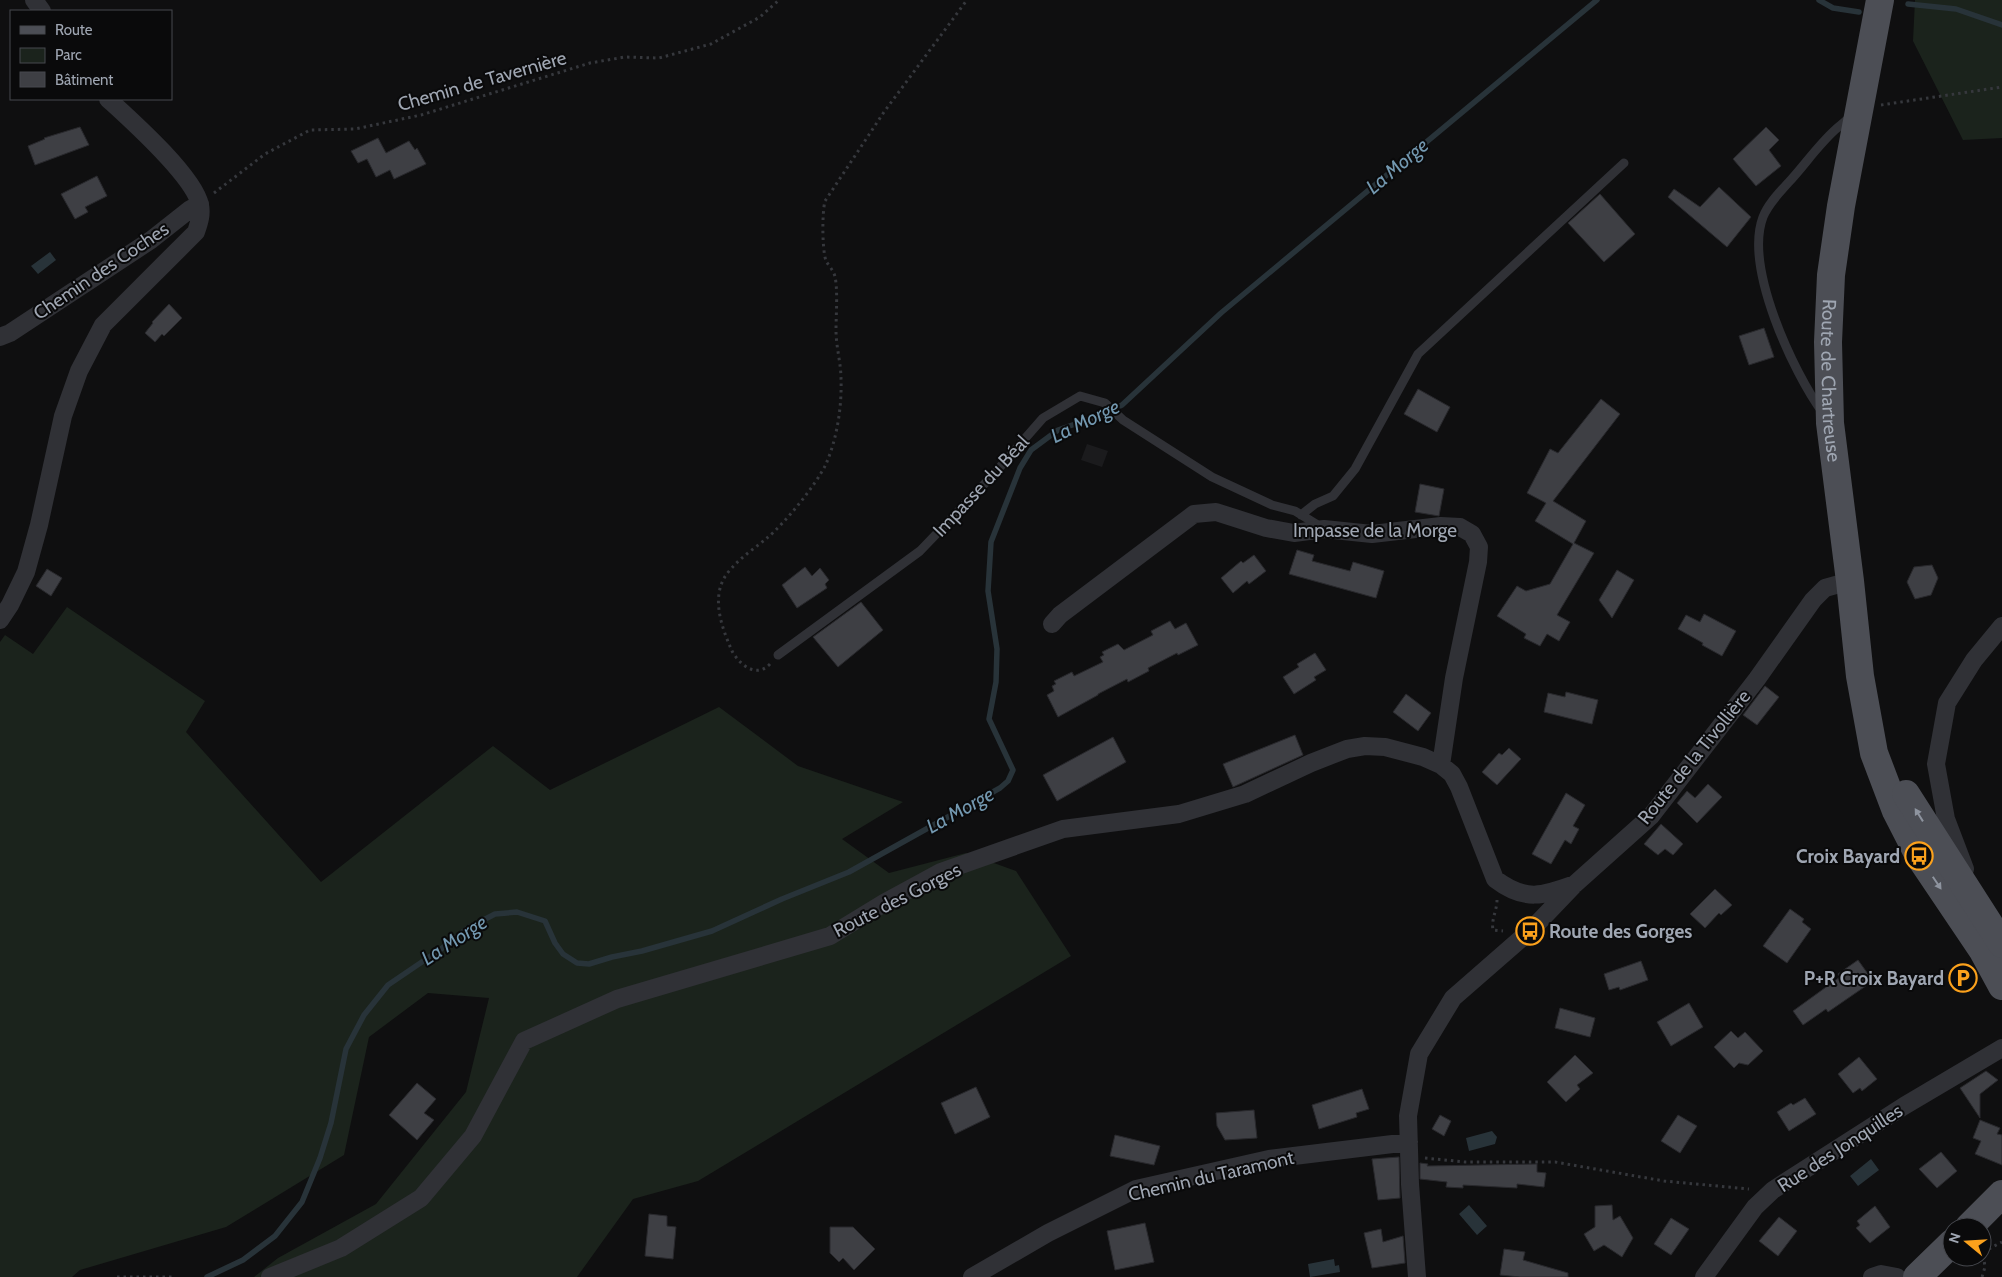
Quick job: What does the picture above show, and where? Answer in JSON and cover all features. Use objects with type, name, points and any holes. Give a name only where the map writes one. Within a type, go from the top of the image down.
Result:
[{"type":"main road","name":"Route de Chartreuse","points":[[1880,0],[1861,97],[1831,275],[1828,342],[1830,423],[1860,676],[1874,753],[1896,811],[1919,856],[1992,948]]},
{"type":"main road","name":"Route de Chartreuse","points":[[1860,676],[1884,746],[1908,798],[1982,913],[2002,986]]},
{"type":"main road","points":[[1978,1217],[1999,1193]]},
{"type":"main road","points":[[1917,1277],[1942,1253]]},
{"type":"street","points":[[0,620],[10,605],[26,572],[39,525],[63,416],[79,371],[103,325],[196,232],[201,218],[200,204],[189,184],[152,139],[109,100]]},
{"type":"street","name":"Chemin des Coches","points":[[0,337],[10,333],[151,240],[189,210],[200,204]]},
{"type":"street","name":"Impasse de la Morge","points":[[1052,624],[1073,604],[1194,514],[1216,512],[1266,528],[1294,533],[1324,528],[1372,534],[1441,526],[1460,527],[1472,534],[1479,547],[1478,562],[1454,678],[1441,765]]},
{"type":"street","name":"Route de la Tivollière","points":[[1417,1277],[1408,1116],[1419,1054],[1453,998],[1532,929],[1575,884],[1651,816],[1757,678],[1813,600],[1825,588],[1850,581]]},
{"type":"street","points":[[1982,913],[1946,819],[1936,764],[1947,702],[1974,660],[2002,626]]},
{"type":"street","name":"Route des Gorges","points":[[270,1277],[341,1248],[421,1198],[472,1136],[524,1041],[617,999],[830,936],[884,903],[941,872],[1063,829],[1179,814],[1245,794],[1310,763],[1347,749],[1365,746],[1404,751],[1441,765],[1452,774],[1459,787],[1495,879]]},
{"type":"street","points":[[1495,879],[1507,888],[1533,895],[1546,895],[1575,884]]},
{"type":"street","name":"Rue des Jonquilles","points":[[1704,1277],[1755,1208],[1773,1190],[1904,1106],[2002,1048]]},
{"type":"street","name":"Chemin du Taramont","points":[[972,1277],[1048,1233],[1136,1189],[1269,1159],[1409,1149]]},
{"type":"street","points":[[1872,1277],[1881,1274],[1897,1277]]},
{"type":"lane","points":[[1830,423],[1811,397],[1776,324],[1759,259],[1758,239],[1763,216],[1774,199],[1836,129],[1861,97]]},
{"type":"lane","points":[[1301,515],[1314,504],[1333,496],[1355,469],[1418,354],[1624,163]]},
{"type":"lane","name":"Impasse du Béal","points":[[778,654],[920,551],[993,475],[1043,418],[1080,396],[1105,403],[1124,420],[1212,477],[1272,505],[1295,511],[1324,528]]},
{"type":"path","name":"Chemin de Tavernière","points":[[200,204],[265,154],[310,130],[355,129],[421,115],[590,63],[625,57],[659,58],[711,44],[760,18],[779,0]]},
{"type":"path","points":[[778,654],[767,667],[758,670],[745,668],[737,661],[722,628],[719,592],[722,580],[729,570],[769,536],[811,490],[825,465],[833,444],[838,416],[841,379],[836,348],[835,277],[825,259],[822,212],[825,201],[831,189],[884,112],[967,0]]},
{"type":"path","points":[[1861,97],[2002,87]]},
{"type":"path","points":[[1495,879],[1497,906],[1492,926],[1493,930],[1502,931],[1515,921],[1525,919],[1532,929]]},
{"type":"path","points":[[1409,1149],[1465,1162],[1555,1162],[1664,1181],[1753,1190],[1765,1198]]},
{"type":"path","points":[[117,1277],[171,1277]]},
{"type":"shaded area","points":[[50,252],[56,260],[38,274],[31,266]]},
{"type":"shaded area","points":[[1087,444],[1108,451],[1102,467],[1081,460]]},
{"type":"shaded area","points":[[1492,1131],[1497,1137],[1495,1144],[1469,1151],[1466,1138]]},
{"type":"shaded area","points":[[1871,1159],[1879,1170],[1858,1186],[1850,1176]]},
{"type":"shaded area","points":[[1469,1205],[1487,1226],[1477,1235],[1459,1214]]},
{"type":"shaded area","points":[[1334,1259],[1335,1266],[1339,1265],[1340,1272],[1310,1277],[1308,1264]]},
{"type":"green space","points":[[1915,0],[2002,0],[2002,138],[1963,140],[1913,41]]},
{"type":"green space","points":[[67,607],[205,701],[186,732],[321,882],[493,746],[550,790],[719,707],[798,766],[903,802],[842,839],[889,873],[966,853],[1016,871],[1071,956],[698,1181],[633,1199],[577,1277],[254,1277],[278,1258],[376,1204],[466,1092],[489,998],[428,993],[369,1037],[344,1155],[226,1227],[80,1270],[72,1277],[0,1277],[0,642],[5,635],[33,654]]},
{"type":"building","points":[[80,127],[89,145],[35,165],[28,146],[44,138]]},
{"type":"building","points":[[1766,127],[1779,140],[1769,150],[1781,166],[1756,186],[1733,159]]},
{"type":"building","points":[[378,138],[386,153],[409,141],[415,150],[417,148],[426,164],[394,179],[390,170],[376,177],[367,159],[358,163],[351,151]]},
{"type":"building","points":[[97,176],[107,196],[85,207],[88,212],[75,219],[61,194]]},
{"type":"building","points":[[1719,187],[1751,217],[1727,247],[1668,197],[1674,189],[1700,207]]},
{"type":"building","points":[[1600,194],[1635,234],[1604,262],[1568,223]]},
{"type":"building","points":[[169,304],[182,318],[155,342],[145,333],[152,322]]},
{"type":"building","points":[[1764,328],[1774,357],[1749,365],[1739,336]]},
{"type":"building","points":[[1418,389],[1450,407],[1437,432],[1404,414]]},
{"type":"building","points":[[1601,399],[1620,414],[1553,501],[1586,521],[1574,543],[1594,553],[1557,615],[1570,622],[1559,641],[1547,634],[1540,646],[1524,638],[1526,634],[1497,616],[1517,586],[1526,591],[1550,584],[1573,544],[1535,521],[1546,503],[1527,493],[1550,449],[1558,453]]},
{"type":"building","points":[[1420,484],[1444,489],[1439,516],[1415,512]]},
{"type":"building","points":[[1297,550],[1314,555],[1312,561],[1350,571],[1353,562],[1384,571],[1376,598],[1289,574]]},
{"type":"building","points":[[1254,555],[1266,571],[1249,584],[1247,581],[1233,593],[1221,578],[1241,561],[1243,563]]},
{"type":"building","points":[[1932,565],[1938,578],[1931,595],[1915,599],[1907,582],[1914,567]]},
{"type":"building","points":[[805,567],[812,576],[820,568],[829,580],[825,584],[827,588],[797,608],[782,585]]},
{"type":"building","points":[[47,569],[62,578],[51,596],[36,586]]},
{"type":"building","points":[[1617,570],[1634,580],[1612,618],[1599,600]]},
{"type":"building","points":[[861,602],[883,630],[838,667],[813,637]]},
{"type":"building","points":[[1704,614],[1736,631],[1722,656],[1678,629],[1686,615],[1700,622]]},
{"type":"building","points":[[1170,621],[1175,629],[1186,623],[1198,645],[1178,655],[1177,653],[1148,668],[1149,671],[1128,682],[1127,679],[1058,717],[1047,695],[1054,691],[1052,686],[1056,684],[1054,681],[1072,672],[1074,676],[1103,662],[1100,657],[1104,655],[1102,652],[1118,644],[1124,650],[1153,635],[1151,631]]},
{"type":"building","points":[[1315,653],[1326,670],[1314,677],[1316,680],[1294,694],[1283,677],[1299,667],[1297,664]]},
{"type":"building","points":[[1765,686],[1779,697],[1757,725],[1743,715]]},
{"type":"building","points":[[1566,692],[1598,700],[1592,724],[1544,712],[1548,693],[1565,697]]},
{"type":"building","points":[[1406,694],[1431,713],[1418,731],[1393,712]]},
{"type":"building","points":[[1295,735],[1303,755],[1233,787],[1223,764]]},
{"type":"building","points":[[1113,737],[1126,762],[1057,801],[1043,775]]},
{"type":"building","points":[[1509,748],[1521,759],[1497,785],[1482,772],[1499,753],[1502,755]]},
{"type":"building","points":[[1708,784],[1722,797],[1697,823],[1677,803],[1687,791],[1695,798]]},
{"type":"building","points":[[1566,793],[1585,805],[1573,826],[1579,829],[1571,844],[1565,840],[1551,864],[1532,854]]},
{"type":"building","points":[[1661,824],[1683,844],[1673,855],[1665,849],[1658,855],[1644,844]]},
{"type":"building","points":[[1715,889],[1732,905],[1721,915],[1719,913],[1705,928],[1690,914]]},
{"type":"building","points":[[1790,909],[1804,919],[1802,922],[1811,929],[1787,963],[1763,946]]},
{"type":"building","points":[[1858,960],[1873,981],[1828,1012],[1826,1009],[1803,1025],[1793,1011],[1840,977],[1838,974]]},
{"type":"building","points":[[1641,961],[1648,980],[1620,990],[1619,987],[1609,990],[1604,974]]},
{"type":"building","points":[[1689,1003],[1703,1027],[1671,1046],[1657,1022]]},
{"type":"building","points":[[1560,1008],[1595,1018],[1590,1037],[1555,1028]]},
{"type":"building","points":[[1731,1031],[1738,1038],[1745,1032],[1763,1051],[1748,1065],[1739,1063],[1734,1068],[1714,1047]]},
{"type":"building","points":[[1575,1055],[1593,1073],[1577,1085],[1580,1089],[1566,1102],[1547,1082]]},
{"type":"building","points":[[1859,1057],[1877,1079],[1862,1091],[1860,1088],[1853,1093],[1838,1074]]},
{"type":"building","points":[[1986,1071],[1998,1080],[1980,1094],[1980,1118],[1960,1088]]},
{"type":"building","points":[[417,1083],[436,1099],[424,1113],[434,1120],[417,1140],[389,1115]]},
{"type":"building","points":[[976,1087],[990,1117],[955,1134],[941,1103]]},
{"type":"building","points":[[1362,1089],[1369,1109],[1356,1113],[1357,1117],[1319,1129],[1312,1105]]},
{"type":"building","points":[[1805,1098],[1816,1114],[1789,1131],[1777,1112],[1791,1103],[1793,1105]]},
{"type":"building","points":[[1254,1110],[1257,1138],[1225,1140],[1217,1126],[1216,1113]]},
{"type":"building","points":[[1440,1115],[1451,1121],[1444,1136],[1432,1129]]},
{"type":"building","points":[[1678,1115],[1697,1126],[1680,1153],[1661,1141]]},
{"type":"building","points":[[1980,1120],[2000,1128],[1997,1134],[2002,1135],[2002,1165],[1975,1154],[1981,1141],[1973,1138]]},
{"type":"building","points":[[1115,1135],[1160,1146],[1154,1165],[1110,1156]]},
{"type":"building","points":[[1941,1152],[1957,1171],[1937,1188],[1919,1169]]},
{"type":"building","points":[[1399,1157],[1400,1198],[1378,1200],[1372,1159]]},
{"type":"building","points":[[1420,1163],[1428,1164],[1427,1166],[1537,1164],[1537,1172],[1546,1173],[1544,1187],[1517,1184],[1517,1188],[1463,1185],[1463,1188],[1446,1187],[1447,1182],[1420,1179]]},
{"type":"building","points":[[1612,1205],[1613,1220],[1620,1216],[1633,1238],[1622,1257],[1604,1245],[1594,1251],[1584,1234],[1595,1227],[1595,1206]]},
{"type":"building","points":[[1875,1206],[1890,1227],[1870,1243],[1856,1228],[1860,1225],[1857,1221]]},
{"type":"building","points":[[649,1214],[667,1216],[667,1226],[676,1227],[673,1259],[645,1256]]},
{"type":"building","points":[[1779,1217],[1797,1231],[1778,1256],[1759,1241]]},
{"type":"building","points":[[1671,1218],[1689,1229],[1671,1255],[1654,1244]]},
{"type":"building","points":[[1145,1223],[1154,1262],[1115,1270],[1107,1231]]},
{"type":"building","points":[[830,1227],[853,1227],[875,1249],[854,1270],[843,1258],[839,1262],[830,1253]]},
{"type":"building","points":[[1381,1229],[1383,1242],[1403,1236],[1405,1263],[1372,1268],[1364,1233]]},
{"type":"building","points":[[1504,1249],[1525,1252],[1523,1260],[1568,1273],[1568,1277],[1500,1275]]},
{"type":"waterway","name":"La Morge","points":[[207,1277],[243,1260],[275,1236],[302,1202],[320,1158],[331,1123],[346,1049],[364,1015],[388,985],[468,928],[495,914],[517,912],[545,921],[555,943],[563,954],[577,963],[589,964],[642,951],[712,931],[782,899],[849,872],[1000,788],[1008,781],[1013,770],[989,719],[996,682],[997,649],[988,591],[991,542],[1020,468],[1031,450],[1058,430],[1101,415],[1122,405],[1221,313],[1597,0]]},
{"type":"waterway","points":[[1819,0],[1833,8],[1859,12]]},
{"type":"waterway","points":[[1908,4],[1956,9],[2002,25]]},
{"type":"place","name":"Croix Bayard","points":[[1919,856]]},
{"type":"place","name":"Route des Gorges","points":[[1530,931]]},
{"type":"place","name":"P+R Croix Bayard","points":[[1963,978]]}]
